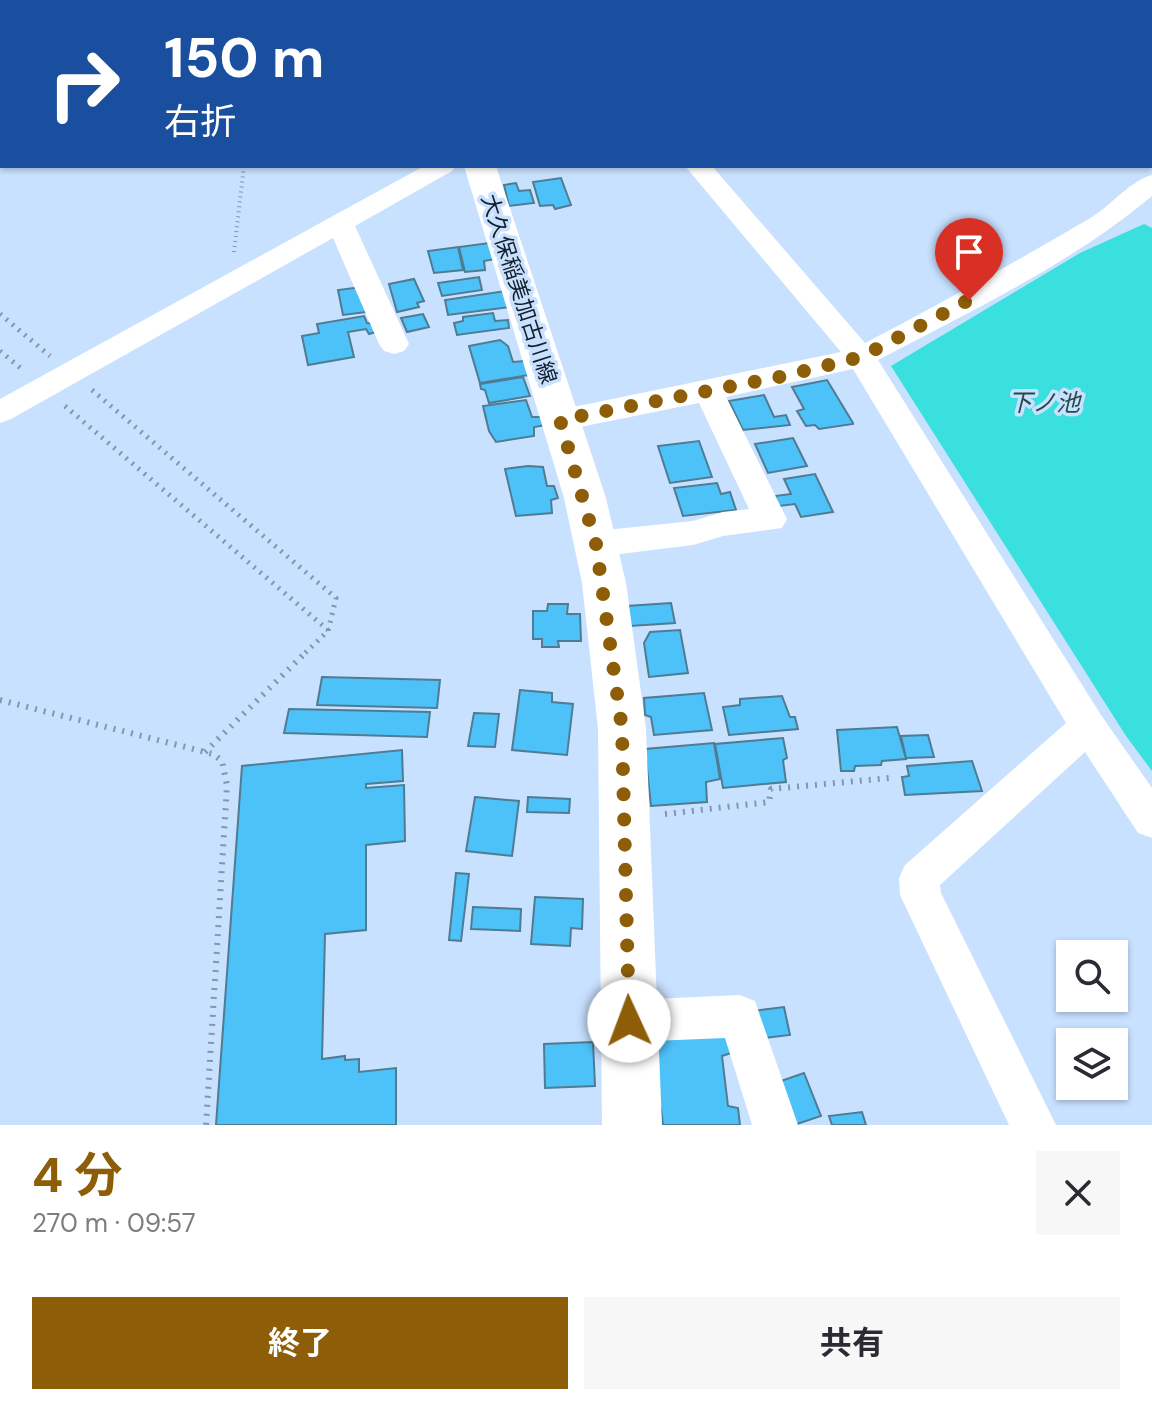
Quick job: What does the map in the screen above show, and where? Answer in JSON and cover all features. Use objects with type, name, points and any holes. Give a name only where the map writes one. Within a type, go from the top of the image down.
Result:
[{"type":"main road","name":"大久保稲美加古川線","points":[[481,168],[596,544],[622,729],[632,1125]]},
{"type":"street","points":[[0,412],[439,168]]},
{"type":"street","points":[[700,168],[861,357],[1088,726],[1152,821]]},
{"type":"street","points":[[560,420],[861,357],[1009,278],[1115,214],[1152,183]]},
{"type":"street","points":[[340,223],[394,344]]},
{"type":"street","points":[[596,544],[693,533],[723,524],[770,519],[708,391]]},
{"type":"street","points":[[1032,1125],[921,895],[919,878],[1088,726]]},
{"type":"street","points":[[629,1021],[740,1016],[775,1125]]},
{"type":"path","points":[[241,279],[234,258],[244,168]]},
{"type":"path","points":[[0,314],[336,598],[328,631],[205,752]]},
{"type":"path","points":[[44,388],[328,631]]},
{"type":"path","points":[[0,700],[205,752],[222,761],[227,785],[206,1125]]},
{"type":"path","points":[[624,818],[769,802],[771,789],[889,778]]},
{"type":"water","name":"下ノ池","points":[[1144,224],[1152,228],[1152,771],[1126,736],[891,366],[1080,253]]},
{"type":"building","points":[[561,178],[571,205],[555,209],[553,205],[540,206],[533,182]]},
{"type":"building","points":[[516,183],[519,191],[530,190],[534,203],[509,206],[504,185]]},
{"type":"building","points":[[489,243],[495,259],[484,261],[485,270],[465,272],[459,247]]},
{"type":"building","points":[[458,247],[463,270],[434,273],[428,251]]},
{"type":"building","points":[[479,277],[482,290],[442,296],[438,283]]},
{"type":"building","points":[[414,279],[424,301],[417,303],[419,307],[397,312],[389,284]]},
{"type":"building","points":[[361,287],[367,312],[343,315],[338,290]]},
{"type":"building","points":[[505,291],[510,307],[448,315],[445,300]]},
{"type":"building","points":[[493,313],[495,321],[508,320],[509,328],[457,335],[454,323],[463,321],[463,317]]},
{"type":"building","points":[[423,314],[429,327],[407,332],[401,318]]},
{"type":"building","points":[[364,316],[367,323],[374,324],[376,332],[369,334],[366,329],[348,332],[354,357],[308,365],[302,336],[319,333],[317,324]]},
{"type":"building","points":[[500,340],[508,346],[513,362],[524,361],[529,375],[480,383],[469,346]]},
{"type":"building","points":[[523,377],[530,396],[489,403],[485,390],[481,389],[480,384]]},
{"type":"building","points":[[827,380],[853,424],[819,429],[815,425],[806,426],[797,411],[804,409],[792,387]]},
{"type":"building","points":[[764,395],[774,417],[786,415],[790,425],[743,430],[729,401]]},
{"type":"building","points":[[526,400],[532,417],[544,417],[546,425],[534,427],[534,436],[496,442],[489,431],[483,406]]},
{"type":"building","points":[[793,438],[807,466],[768,473],[755,444]]},
{"type":"building","points":[[699,441],[712,477],[670,483],[658,446]]},
{"type":"building","points":[[543,467],[547,486],[554,486],[558,498],[551,500],[552,513],[516,516],[505,469]]},
{"type":"building","points":[[815,474],[833,512],[801,517],[795,504],[779,506],[775,496],[791,494],[784,479]]},
{"type":"building","points":[[717,483],[721,494],[730,492],[736,510],[683,516],[674,488]]},
{"type":"building","points":[[671,603],[675,623],[630,626],[627,606]]},
{"type":"building","points":[[548,604],[568,604],[567,614],[580,614],[581,641],[558,641],[559,647],[542,647],[542,639],[533,639],[533,611],[547,611]]},
{"type":"building","points":[[680,630],[688,673],[649,677],[644,643],[650,632]]},
{"type":"building","points":[[322,677],[440,680],[437,708],[317,705]]},
{"type":"building","points":[[520,690],[552,693],[552,702],[573,704],[567,755],[512,750]]},
{"type":"building","points":[[704,693],[712,730],[654,735],[651,717],[645,715],[644,698]]},
{"type":"building","points":[[782,696],[790,717],[795,717],[798,729],[729,735],[723,707],[740,705],[740,699]]},
{"type":"building","points":[[289,709],[430,712],[427,737],[284,733]]},
{"type":"building","points":[[474,713],[499,714],[495,747],[468,746]]},
{"type":"building","points":[[897,727],[906,759],[841,771],[837,730]]},
{"type":"building","points":[[928,735],[934,757],[906,758],[901,736]]},
{"type":"building","points":[[783,738],[787,758],[783,760],[786,782],[723,788],[715,744]]},
{"type":"building","points":[[714,743],[720,779],[706,782],[707,802],[651,806],[645,749]]},
{"type":"building","points":[[402,750],[403,781],[366,784],[366,788],[404,785],[405,841],[366,845],[366,930],[325,934],[322,1059],[345,1056],[345,1060],[359,1059],[359,1072],[396,1068],[396,1125],[216,1125],[242,766]]},
{"type":"building","points":[[972,761],[982,791],[905,795],[902,777],[909,776],[907,766]]},
{"type":"building","points":[[475,797],[519,801],[512,856],[466,851]]},
{"type":"building","points":[[528,797],[570,799],[569,813],[527,812]]},
{"type":"building","points":[[456,873],[469,874],[461,941],[449,940]]},
{"type":"building","points":[[535,897],[583,899],[582,929],[571,928],[570,946],[531,944]]},
{"type":"building","points":[[473,907],[521,909],[520,931],[471,929]]},
{"type":"building","points":[[784,1007],[790,1035],[756,1039],[745,1012]]},
{"type":"building","points":[[728,1025],[734,1052],[722,1056],[728,1106],[738,1108],[740,1125],[663,1125],[661,1108],[654,1106],[651,1027]]},
{"type":"building","points":[[593,1042],[595,1086],[545,1088],[544,1044]]},
{"type":"building","points":[[804,1073],[821,1116],[794,1125],[783,1125],[769,1085]]},
{"type":"building","points":[[862,1112],[866,1125],[832,1125],[829,1116]]},
{"type":"route","points":[[629,1021],[622,729],[604,583],[585,498],[560,420],[784,376],[861,357],[969,300]]}]
